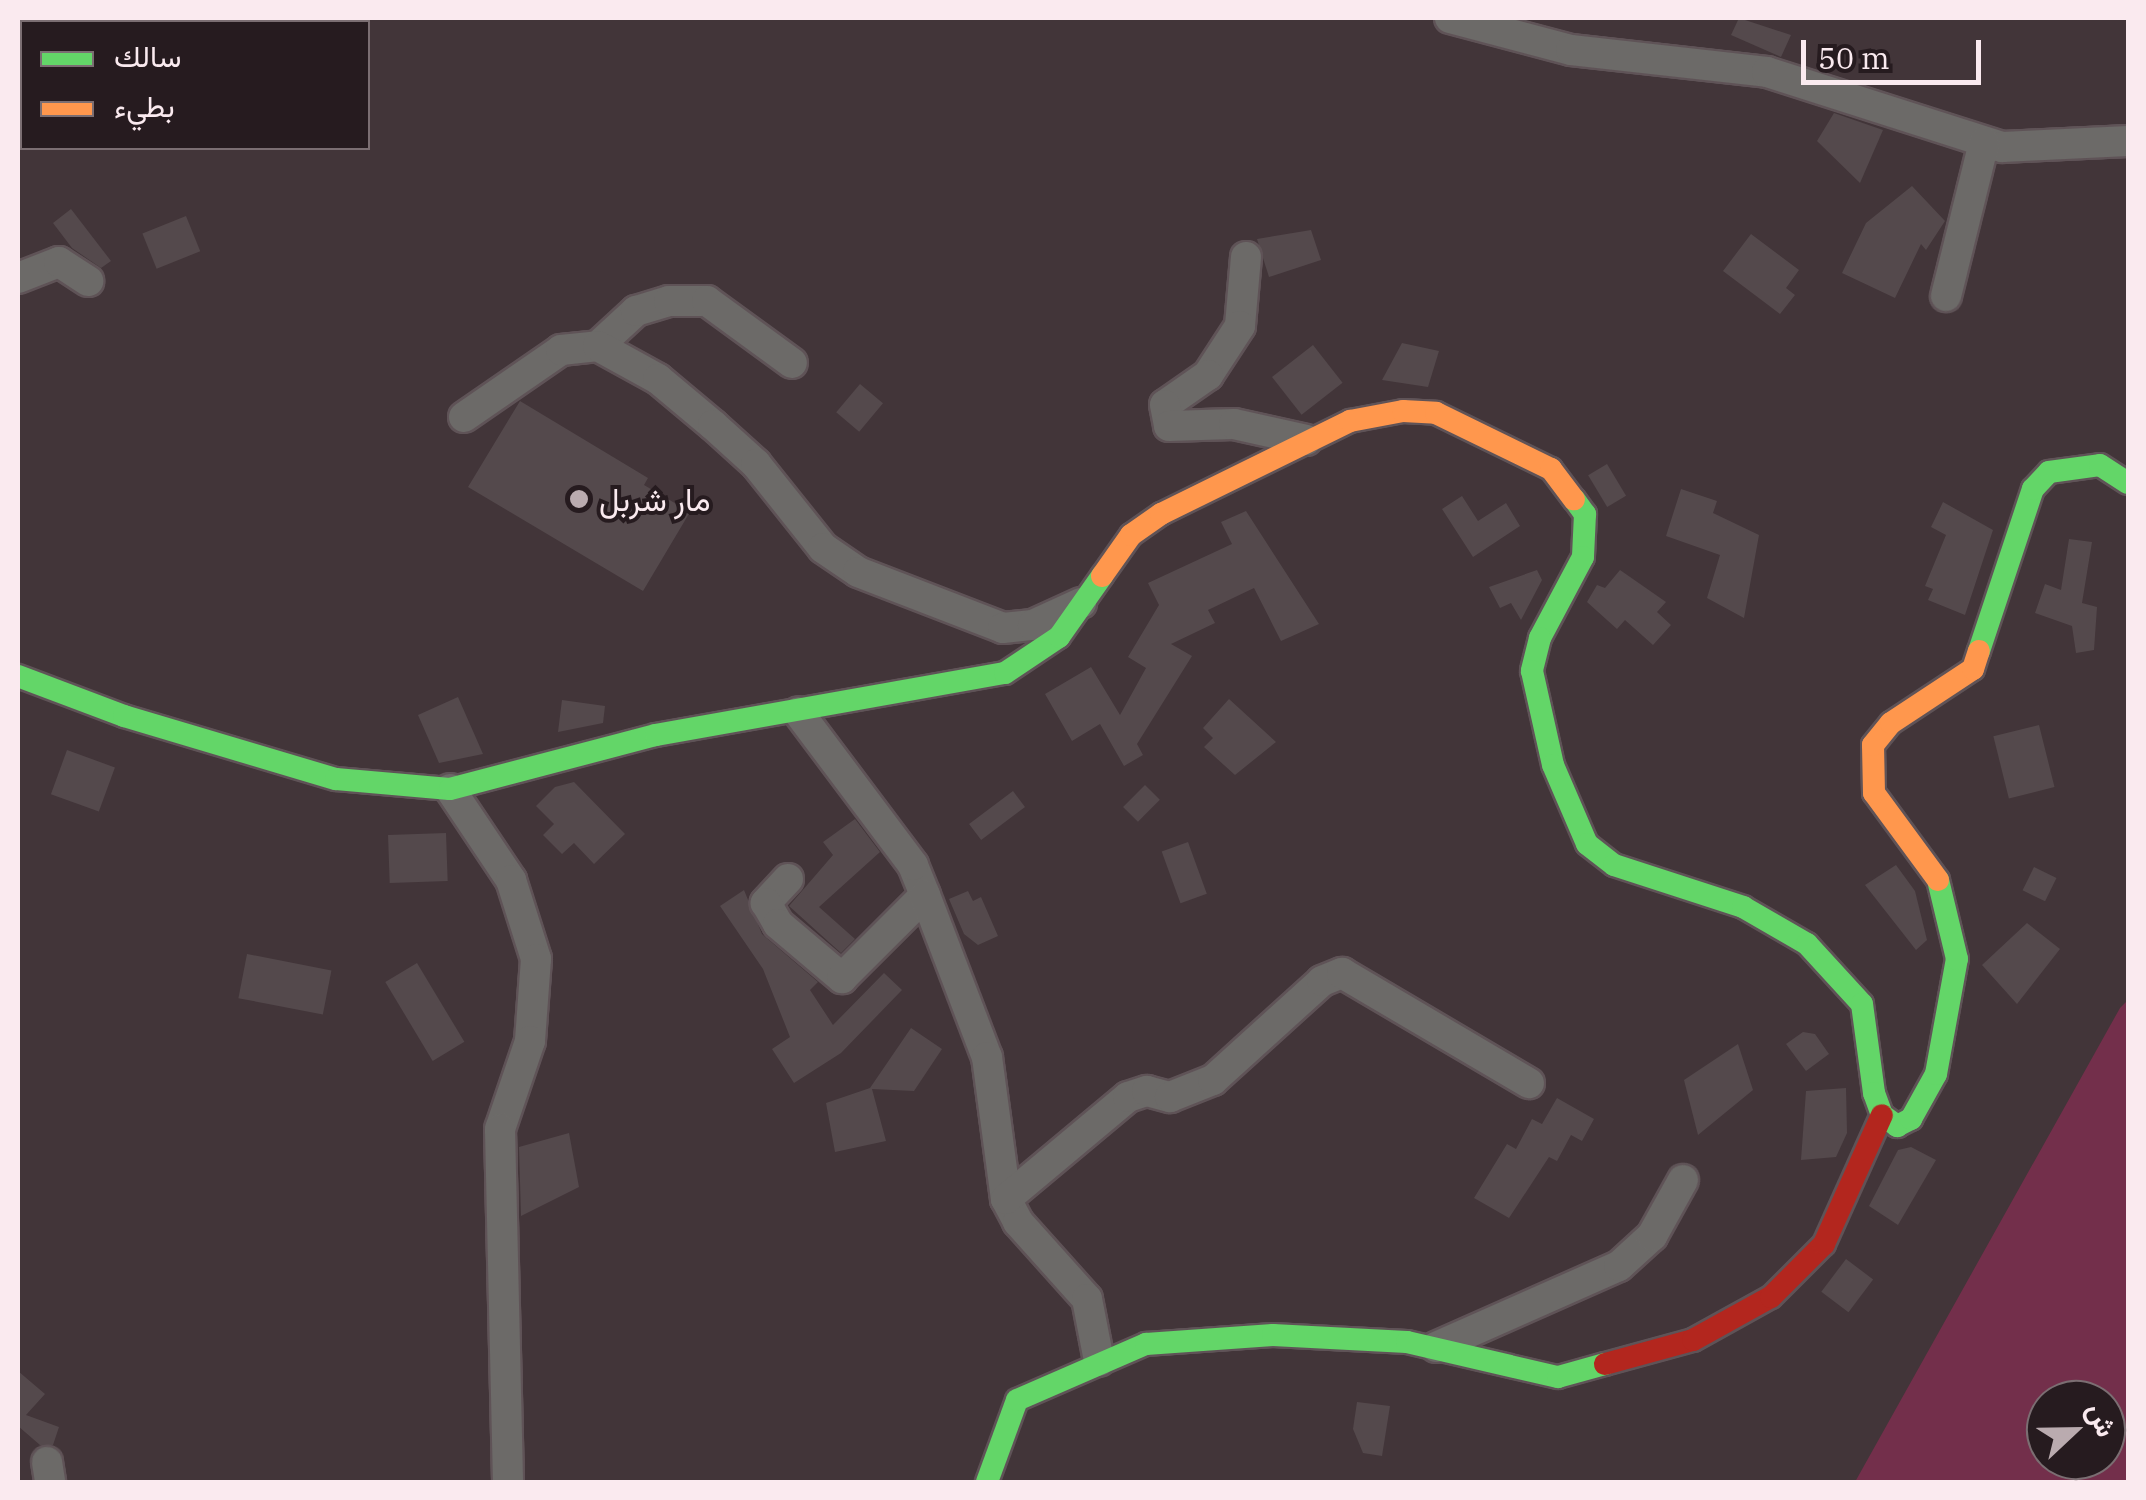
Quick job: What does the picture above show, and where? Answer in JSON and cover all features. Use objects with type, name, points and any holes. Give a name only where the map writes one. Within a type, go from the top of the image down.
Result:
[{"type":"street","points":[[1450,18],[1571,50],[1767,72],[1912,113],[1984,143],[2128,141]]},
{"type":"street","points":[[1946,296],[1984,143]]},
{"type":"street","points":[[1246,258],[1240,326],[1208,375],[1166,405],[1169,426],[1234,424],[1306,440]]},
{"type":"street","points":[[18,278],[59,262],[88,280]]},
{"type":"street","points":[[598,346],[636,311],[669,300],[707,301],[792,363]]},
{"type":"street","points":[[464,417],[561,350],[598,346],[658,379],[713,425],[756,464],[823,548],[858,572],[1003,628],[1033,626],[1083,602]]},
{"type":"street","points":[[18,676],[124,716],[336,779],[450,790],[656,735],[1005,673],[1047,648],[1145,524],[1306,440],[1380,414],[1436,413],[1535,459],[1574,493],[1585,514],[1583,557],[1540,638],[1532,671],[1572,816],[1605,861],[1743,907],[1807,944],[1848,983],[1866,1011],[1882,1115],[1824,1244],[1746,1313],[1694,1340],[1558,1377],[1436,1347],[1188,1336],[1099,1360],[1012,1405],[987,1482]]},
{"type":"street","points":[[1882,1115],[1893,1125],[1905,1124],[1932,1084],[1957,959],[1938,880],[1874,793],[1873,744],[1890,723],[1973,669],[2033,489],[2049,472],[2100,465],[2128,484]]},
{"type":"street","points":[[798,712],[913,865],[988,1057],[1006,1199],[1018,1222],[1088,1299],[1099,1360]]},
{"type":"street","points":[[450,790],[511,880],[536,959],[530,1041],[500,1129],[508,1482]]},
{"type":"street","points":[[788,879],[766,903],[778,924],[842,978],[925,895]]},
{"type":"street","points":[[1006,1199],[1128,1097],[1147,1091],[1170,1098],[1213,1080],[1322,981],[1342,973],[1529,1083]]},
{"type":"street","points":[[1436,1347],[1620,1266],[1652,1236],[1684,1180]]},
{"type":"shaded area","points":[[2128,1000],[2128,1482],[1855,1482],[2120,1008]]},
{"type":"building","points":[[1739,18],[1791,35],[1781,57],[1731,35]]},
{"type":"building","points":[[1834,113],[1883,130],[1860,183],[1817,141]]},
{"type":"building","points":[[1912,186],[1945,221],[1926,250],[1921,244],[1895,298],[1842,273],[1866,223]]},
{"type":"building","points":[[71,209],[111,261],[101,268],[72,248],[53,223]]},
{"type":"building","points":[[186,216],[200,251],[157,269],[142,234]]},
{"type":"building","points":[[1311,230],[1321,260],[1269,277],[1257,239]]},
{"type":"building","points":[[1751,234],[1799,270],[1786,288],[1795,295],[1780,314],[1723,271]]},
{"type":"building","points":[[1402,343],[1439,351],[1428,387],[1382,380]]},
{"type":"building","points":[[1313,345],[1343,383],[1302,415],[1272,377]]},
{"type":"building","points":[[860,384],[883,403],[859,432],[836,412]]},
{"type":"building","name":"مار شربل","points":[[520,401],[648,478],[644,485],[690,512],[643,591],[468,487]]},
{"type":"building","points":[[1607,464],[1626,496],[1607,507],[1588,475]]},
{"type":"building","points":[[1681,489],[1717,501],[1713,513],[1759,535],[1744,618],[1707,598],[1720,555],[1666,536]]},
{"type":"building","points":[[1462,496],[1478,521],[1506,503],[1520,526],[1473,557],[1442,509]]},
{"type":"building","points":[[1943,502],[1993,530],[1965,615],[1928,600],[1933,589],[1925,586],[1946,535],[1931,527]]},
{"type":"building","points":[[1246,511],[1319,624],[1281,641],[1254,588],[1208,610],[1215,623],[1171,644],[1192,656],[1137,744],[1143,755],[1124,766],[1100,724],[1072,741],[1045,694],[1091,667],[1120,715],[1146,668],[1128,657],[1159,605],[1148,583],[1232,544],[1221,522]]},
{"type":"building","points":[[2069,539],[2092,542],[2082,603],[2097,607],[2094,650],[2076,653],[2072,626],[2035,613],[2045,584],[2061,590]]},
{"type":"building","points":[[1537,570],[1542,580],[1521,620],[1511,603],[1500,608],[1489,587]]},
{"type":"building","points":[[1620,570],[1666,602],[1657,612],[1671,625],[1653,645],[1625,620],[1617,629],[1587,602],[1597,585],[1605,588]]},
{"type":"building","points":[[458,697],[483,754],[439,763],[418,715]]},
{"type":"building","points":[[1229,699],[1276,742],[1235,775],[1204,747],[1213,738],[1203,728]]},
{"type":"building","points":[[562,700],[605,706],[603,723],[558,732]]},
{"type":"building","points":[[2039,725],[2054,787],[2009,798],[1993,736]]},
{"type":"building","points":[[67,750],[115,767],[99,812],[51,794]]},
{"type":"building","points":[[574,782],[625,834],[594,864],[574,843],[562,854],[543,835],[554,824],[536,806],[555,787]]},
{"type":"building","points":[[1145,785],[1160,800],[1138,822],[1123,807]]},
{"type":"building","points":[[1013,791],[1025,807],[981,840],[969,824]]},
{"type":"building","points":[[855,819],[880,852],[819,907],[855,939],[841,953],[789,906],[833,855],[823,842]]},
{"type":"building","points":[[446,833],[448,881],[390,883],[388,835]]},
{"type":"building","points":[[1188,842],[1207,894],[1180,903],[1162,852]]},
{"type":"building","points":[[1896,865],[1915,891],[1927,940],[1916,950],[1865,885]]},
{"type":"building","points":[[2034,867],[2056,878],[2045,901],[2023,890]]},
{"type":"building","points":[[744,890],[762,934],[818,982],[810,990],[833,1025],[884,973],[902,990],[841,1053],[794,1083],[772,1049],[790,1037],[763,969],[720,906]]},
{"type":"building","points":[[968,891],[973,901],[981,897],[998,936],[978,945],[964,934],[949,899]]},
{"type":"building","points":[[2027,923],[2060,949],[2017,1004],[1982,965]]},
{"type":"building","points":[[247,954],[331,970],[323,1015],[238,998]]},
{"type":"building","points":[[417,963],[464,1042],[433,1061],[385,982]]},
{"type":"building","points":[[911,1028],[942,1049],[914,1091],[872,1089],[886,1141],[835,1152],[826,1103],[870,1088]]},
{"type":"building","points":[[1803,1032],[1815,1034],[1829,1054],[1806,1071],[1786,1044]]},
{"type":"building","points":[[1738,1044],[1753,1090],[1698,1135],[1684,1080]]},
{"type":"building","points":[[1846,1088],[1847,1133],[1836,1157],[1801,1160],[1806,1091]]},
{"type":"building","points":[[1557,1098],[1594,1119],[1582,1141],[1571,1135],[1557,1161],[1549,1157],[1509,1218],[1474,1198],[1507,1144],[1516,1149],[1532,1119],[1542,1124]]},
{"type":"building","points":[[569,1133],[579,1187],[521,1216],[519,1147]]},
{"type":"building","points":[[1911,1147],[1936,1160],[1898,1225],[1869,1206],[1898,1150]]},
{"type":"building","points":[[1846,1259],[1873,1279],[1848,1312],[1821,1292]]},
{"type":"building","points":[[18,1371],[45,1394],[26,1415],[59,1427],[53,1445],[40,1445],[18,1426]]},
{"type":"building","points":[[1357,1402],[1390,1406],[1382,1456],[1363,1453],[1353,1429]]},
{"type":"traffic: fast","points":[[1979,651],[2033,489],[2049,472],[2100,465],[2128,483]]},
{"type":"traffic: fast","points":[[1574,499],[1585,514],[1583,557],[1540,638],[1532,671],[1553,765],[1587,844],[1614,865],[1743,907],[1807,944],[1862,1004],[1874,1093],[1882,1115],[1897,1126],[1911,1119],[1936,1074],[1957,959],[1938,880]]},
{"type":"traffic: fast","points":[[18,676],[124,716],[336,779],[450,789],[656,735],[1005,673],[1059,637],[1102,576]]},
{"type":"traffic: fast","points":[[987,1482],[1017,1400],[1146,1344],[1273,1335],[1407,1342],[1558,1377],[1605,1364]]},
{"type":"traffic: slow","points":[[1102,576],[1131,535],[1161,514],[1350,421],[1403,411],[1436,413],[1551,469],[1574,499]]},
{"type":"traffic: slow","points":[[1938,880],[1874,793],[1873,745],[1891,723],[1973,669],[1979,651]]},
{"type":"traffic: jam","points":[[1605,1364],[1693,1340],[1771,1297],[1824,1244],[1882,1115]]},
{"type":"place","name":"مار شربل","points":[[579,499]]}]
